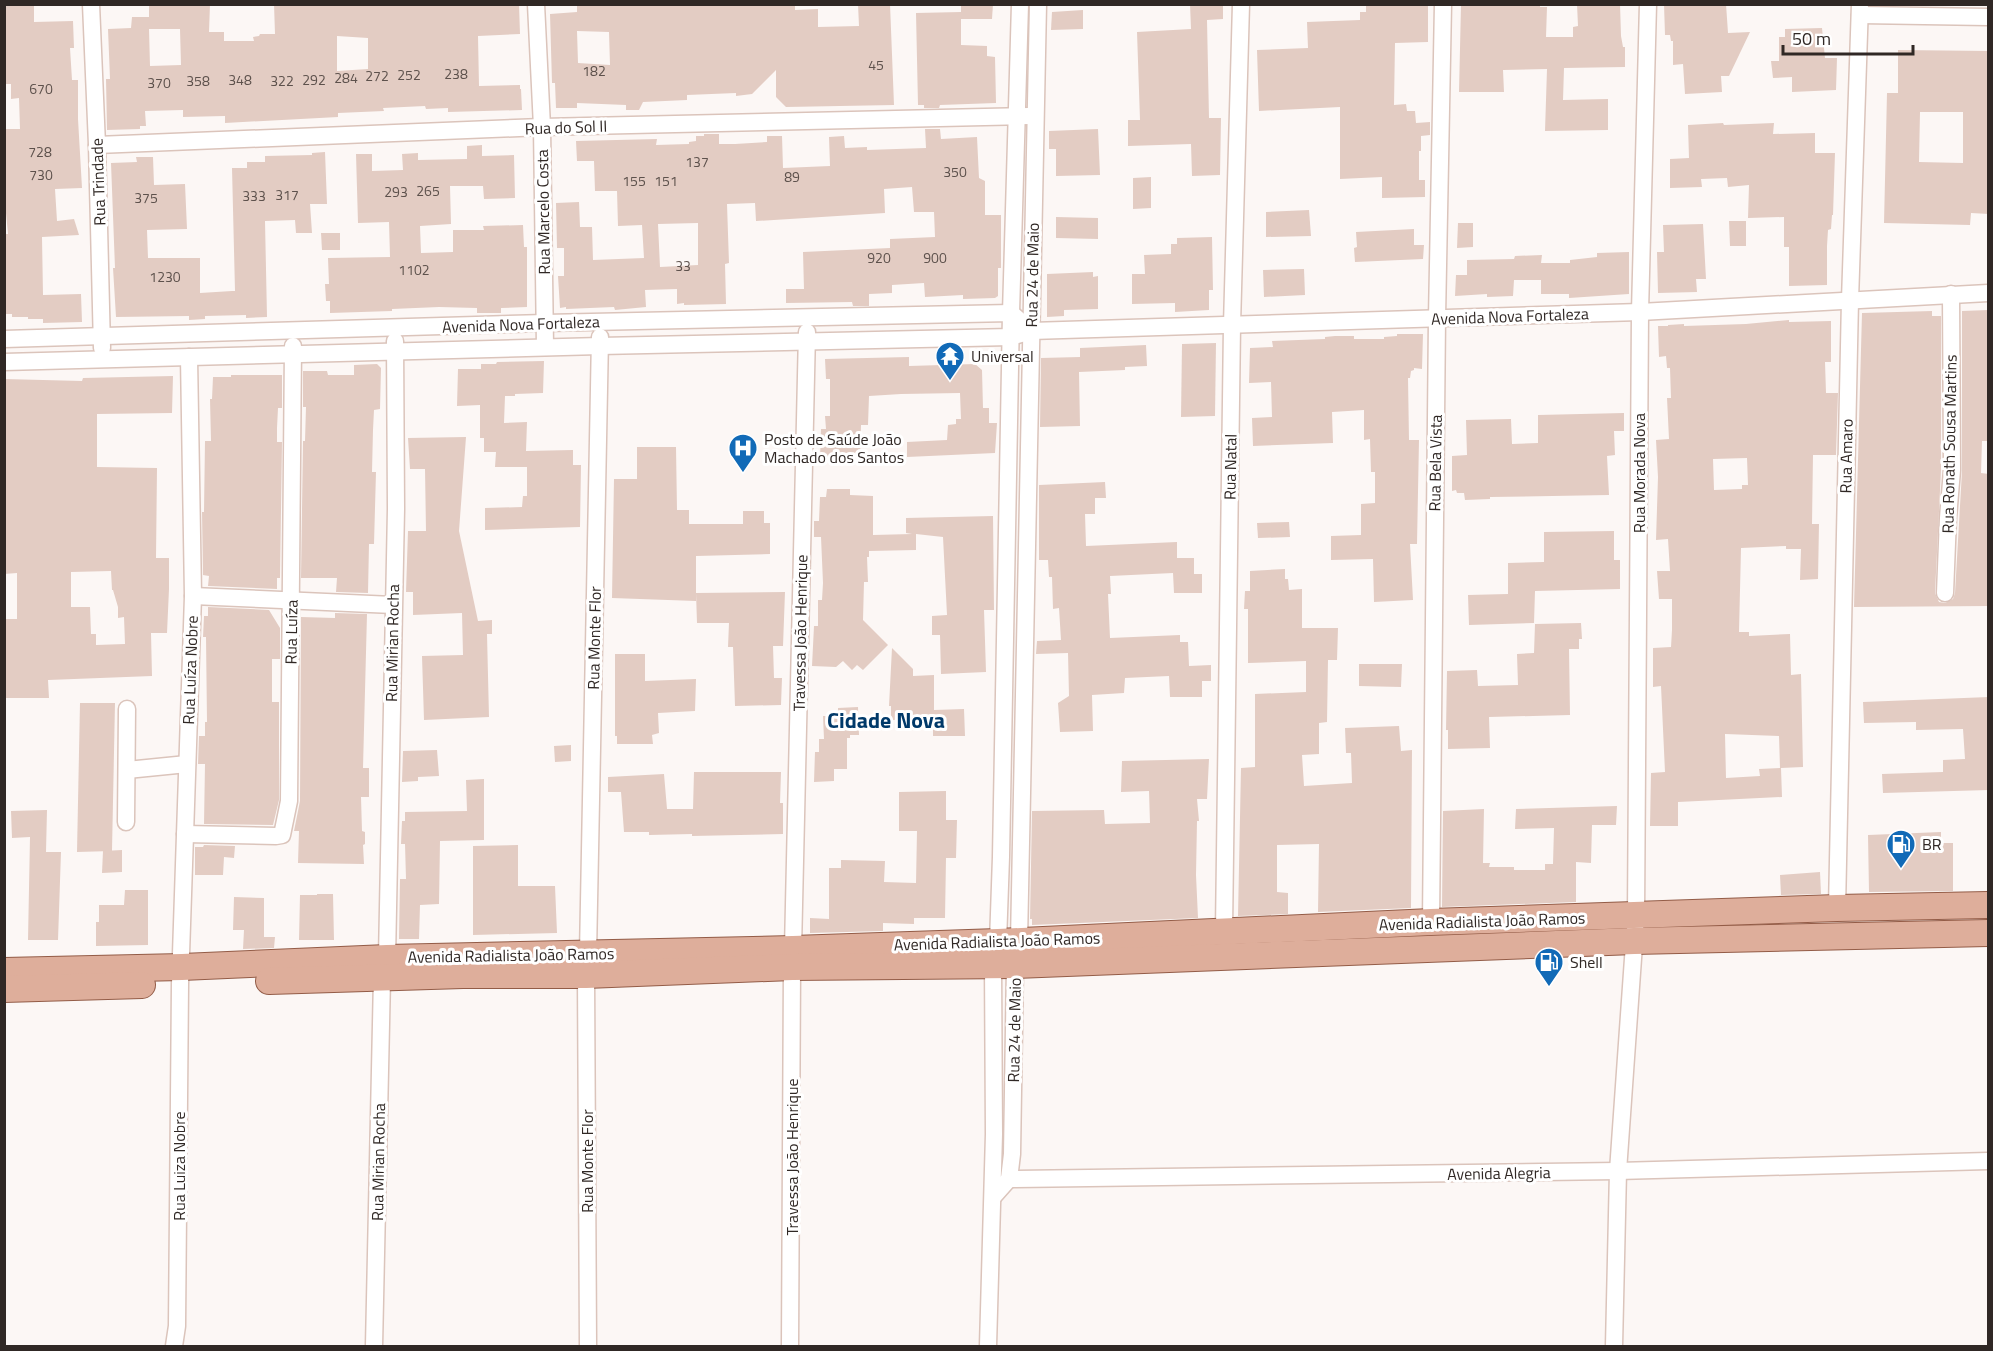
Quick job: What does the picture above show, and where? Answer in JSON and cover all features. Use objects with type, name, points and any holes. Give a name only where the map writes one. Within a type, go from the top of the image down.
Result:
[{"type":"main road","name":"Avenida Radialista João Ramos","points":[[1006,953],[1224,930],[1837,908],[1989,905]]},
{"type":"main road","name":"Avenida Radialista João Ramos","points":[[4,990],[181,976],[384,968],[1989,933]]},
{"type":"main road","name":"Avenida Radialista João Ramos","points":[[4,971],[181,976]]},
{"type":"street","name":"Rua Trindade","points":[[91,4],[102,359]]},
{"type":"street","name":"Rua Marcelo Costa","points":[[536,4],[542,127],[545,347]]},
{"type":"street","name":"Rua 24 de Maio","points":[[1009,1179],[1012,1154],[1001,857],[1011,313],[1020,4]]},
{"type":"street","name":"Rua 24 de Maio","points":[[988,1347],[993,1197],[1006,953],[1020,857],[1038,4]]},
{"type":"street","name":"Rua Natal","points":[[1224,930],[1232,325],[1241,4]]},
{"type":"street","name":"Rua Bela Vista","points":[[1431,922],[1437,318],[1443,4]]},
{"type":"street","name":"Rua Morada Nova","points":[[1614,1347],[1618,1171],[1636,916],[1640,312],[1648,4]]},
{"type":"street","points":[[1860,10],[1989,17]]},
{"type":"street","name":"Rua Amaro","points":[[1837,908],[1850,300],[1860,10]]},
{"type":"street","name":"Rua do Sol II","points":[[97,145],[542,127],[1036,116]]},
{"type":"street","name":"Avenida Nova Fortaleza","points":[[4,362],[1011,337],[1031,331],[1640,312],[1989,292]]},
{"type":"street","name":"Rua Ronath Sousa Martins","points":[[1945,593],[1952,470],[1951,294]]},
{"type":"street","name":"Avenida Nova Fortaleza","points":[[4,339],[545,323],[1011,313]]},
{"type":"street","points":[[1011,313],[1031,331]]},
{"type":"street","name":"Travessa João Henrique","points":[[790,1347],[793,958],[807,318]]},
{"type":"street","name":"Rua Monte Flor","points":[[588,1347],[587,964],[600,322]]},
{"type":"street","name":"Rua Mirian Rocha","points":[[374,1347],[396,509],[395,328]]},
{"type":"street","name":"Rua Luíza","points":[[185,834],[250,837],[282,834],[289,801],[293,331]]},
{"type":"street","name":"Rua Luíza Nobre","points":[[181,976],[193,596],[189,357]]},
{"type":"street","points":[[1008,468],[1028,468]]},
{"type":"street","points":[[193,596],[393,605]]},
{"type":"street","points":[[1005,654],[1024,654]]},
{"type":"street","points":[[126,822],[127,709]]},
{"type":"street","points":[[127,770],[187,764]]},
{"type":"street","points":[[1001,857],[1020,857]]},
{"type":"street","name":"Rua Luiza Nobre","points":[[174,1347],[177,1326],[181,976]]},
{"type":"street","name":"Avenida Alegria","points":[[1009,1179],[1618,1171],[1989,1161]]},
{"type":"street","points":[[993,1197],[1009,1179]]},
{"type":"building","points":[[4,4],[34,4],[34,22],[73,21],[74,48],[70,48],[72,80],[78,80],[82,188],[55,189],[57,221],[74,219],[79,235],[42,237],[43,295],[81,294],[82,322],[43,323],[43,319],[12,317],[12,314],[4,314],[4,234],[8,234],[4,192],[4,129],[20,129],[19,98],[11,99],[11,84],[4,84]]},
{"type":"building","points":[[149,4],[210,4],[209,32],[224,32],[224,41],[254,41],[253,37],[260,34],[275,34],[274,4],[519,4],[520,34],[478,36],[479,86],[520,85],[522,110],[448,112],[448,108],[426,109],[425,106],[338,113],[338,117],[225,123],[225,116],[183,117],[183,110],[145,111],[146,126],[140,126],[140,129],[107,130],[106,79],[110,79],[108,29],[131,28],[132,17],[149,17]],"holes":[[[149,29],[180,29],[181,65],[150,66]],[[337,36],[368,38],[368,69],[337,71]]]},
{"type":"building","points":[[577,4],[795,4],[795,10],[818,9],[818,27],[859,26],[858,4],[890,4],[894,105],[786,107],[776,97],[776,70],[752,94],[687,95],[687,100],[643,102],[639,110],[626,110],[626,105],[577,103],[577,108],[556,108],[555,83],[552,83],[550,14],[577,12]],"holes":[[[577,31],[609,32],[610,65],[578,63]]]},
{"type":"building","points":[[961,4],[993,4],[992,19],[961,19]]},
{"type":"building","points":[[1190,4],[1223,4],[1223,19],[1207,20],[1209,118],[1221,118],[1220,175],[1192,176],[1191,144],[1128,146],[1128,120],[1140,120],[1137,32],[1191,29]]},
{"type":"building","points":[[1366,4],[1428,4],[1428,42],[1395,43],[1394,105],[1406,104],[1407,111],[1415,111],[1416,123],[1430,122],[1430,135],[1421,136],[1421,151],[1419,151],[1419,180],[1425,180],[1425,197],[1382,198],[1382,177],[1340,179],[1340,107],[1259,111],[1257,50],[1308,48],[1307,22],[1360,20],[1360,12],[1366,12]]},
{"type":"building","points":[[1540,4],[1540,7],[1547,7],[1546,37],[1573,37],[1573,27],[1578,26],[1577,4],[1620,4],[1625,67],[1564,68],[1563,100],[1608,99],[1608,130],[1545,131],[1547,69],[1503,70],[1504,92],[1459,92],[1461,5]]},
{"type":"building","points":[[1664,4],[1726,4],[1728,33],[1750,32],[1729,76],[1721,76],[1722,92],[1685,94],[1683,64],[1673,65],[1673,41],[1670,35],[1665,35]]},
{"type":"building","points":[[1083,10],[1083,29],[1051,30],[1052,12]]},
{"type":"building","points":[[961,12],[961,45],[987,46],[987,56],[995,57],[996,103],[940,105],[939,108],[924,108],[924,105],[918,105],[916,13]]},
{"type":"building","points":[[1822,28],[1825,58],[1837,58],[1836,90],[1792,92],[1792,77],[1773,78],[1771,61],[1779,61],[1779,37],[1785,37],[1785,29]]},
{"type":"building","points":[[1898,50],[1989,51],[1989,214],[1971,213],[1970,225],[1884,223],[1887,93],[1898,93]],"holes":[[[1920,112],[1963,112],[1963,163],[1919,162]]]},
{"type":"building","points":[[1723,123],[1724,125],[1774,123],[1773,134],[1815,133],[1815,153],[1835,153],[1833,215],[1831,229],[1828,230],[1827,246],[1827,285],[1789,286],[1789,247],[1784,247],[1784,217],[1748,218],[1749,185],[1728,187],[1727,178],[1701,179],[1702,187],[1670,188],[1670,159],[1689,158],[1688,125]]},
{"type":"building","points":[[925,129],[940,129],[941,139],[977,137],[979,178],[985,181],[985,215],[1001,215],[1001,268],[998,268],[998,296],[995,298],[963,299],[963,295],[925,297],[924,283],[892,285],[892,293],[869,294],[869,306],[853,306],[852,302],[786,303],[786,289],[804,289],[803,252],[890,248],[890,239],[935,237],[934,212],[914,212],[912,187],[884,189],[885,213],[756,221],[755,203],[727,204],[729,263],[725,264],[726,304],[677,304],[677,289],[645,290],[646,307],[615,310],[614,307],[560,308],[558,276],[564,276],[564,248],[557,248],[556,203],[579,202],[580,227],[592,227],[593,260],[644,258],[642,225],[618,226],[617,191],[595,191],[594,161],[577,161],[576,141],[657,139],[656,145],[689,144],[689,142],[696,141],[696,136],[719,134],[719,144],[735,144],[767,142],[767,136],[782,136],[783,168],[830,166],[829,137],[844,136],[845,148],[867,147],[867,150],[926,148]],"holes":[[[698,223],[698,265],[660,267],[658,224]]]},
{"type":"building","points":[[1098,129],[1100,175],[1056,176],[1056,149],[1049,149],[1049,131]]},
{"type":"building","points":[[482,145],[482,156],[514,155],[515,198],[484,199],[483,186],[450,186],[451,224],[420,226],[421,253],[453,252],[453,230],[484,230],[483,226],[523,225],[524,247],[527,247],[527,307],[501,308],[501,313],[477,313],[477,308],[439,307],[330,313],[330,301],[326,301],[325,284],[329,284],[328,258],[390,257],[389,222],[358,223],[356,154],[372,154],[372,171],[403,170],[402,154],[418,153],[418,160],[467,159],[467,146]]},
{"type":"building","points":[[325,152],[327,204],[310,204],[312,233],[296,233],[295,220],[265,221],[267,317],[205,316],[205,319],[189,320],[189,316],[116,317],[111,163],[137,162],[136,157],[153,157],[154,185],[185,184],[187,229],[147,230],[148,258],[200,258],[200,293],[235,291],[232,168],[247,168],[247,162],[265,162],[265,156],[312,155],[312,153]]},
{"type":"building","points":[[1151,177],[1151,208],[1133,209],[1133,178]]},
{"type":"building","points":[[1309,210],[1311,236],[1266,237],[1266,212]]},
{"type":"building","points":[[1056,217],[1098,218],[1098,239],[1056,238]]},
{"type":"building","points":[[1729,221],[1746,221],[1746,246],[1730,246]]},
{"type":"building","points":[[1458,223],[1473,223],[1473,247],[1457,248]]},
{"type":"building","points":[[1703,224],[1706,279],[1696,279],[1697,292],[1658,293],[1657,252],[1664,252],[1663,225]]},
{"type":"building","points":[[1414,229],[1414,245],[1424,245],[1423,259],[1355,262],[1356,232]]},
{"type":"building","points":[[321,233],[340,233],[340,250],[322,250]]},
{"type":"building","points":[[1212,237],[1213,290],[1209,290],[1209,310],[1175,312],[1175,303],[1132,304],[1132,274],[1145,274],[1144,255],[1171,254],[1171,244],[1177,244],[1177,238]]},
{"type":"building","points":[[1629,252],[1629,294],[1569,298],[1569,294],[1541,294],[1541,280],[1514,280],[1513,296],[1487,297],[1487,294],[1455,296],[1456,275],[1467,275],[1467,260],[1514,259],[1515,256],[1542,255],[1541,263],[1570,263],[1570,260],[1597,257],[1597,253]]},
{"type":"building","points":[[1304,269],[1305,295],[1264,297],[1263,270]]},
{"type":"building","points":[[1093,272],[1093,277],[1098,276],[1098,309],[1064,310],[1064,316],[1047,317],[1047,274]]},
{"type":"building","points":[[1989,310],[1989,441],[1982,441],[1981,473],[1989,474],[1989,606],[1854,607],[1862,313],[1932,311],[1932,316],[1941,316],[1941,470],[1935,593],[1939,602],[1945,603],[1953,599],[1955,593],[1962,471],[1962,311]]},
{"type":"building","points":[[1789,320],[1789,322],[1831,321],[1831,362],[1825,362],[1826,393],[1838,393],[1836,455],[1813,455],[1812,524],[1819,524],[1818,579],[1800,580],[1801,549],[1786,549],[1786,546],[1741,548],[1739,632],[1749,632],[1749,636],[1790,634],[1791,675],[1801,674],[1803,767],[1781,768],[1782,797],[1678,802],[1678,826],[1650,826],[1651,773],[1665,772],[1661,686],[1653,687],[1653,648],[1671,647],[1672,630],[1672,599],[1659,599],[1657,571],[1670,571],[1668,539],[1656,540],[1658,477],[1656,440],[1669,439],[1667,398],[1671,398],[1670,368],[1667,368],[1666,356],[1659,357],[1658,326],[1746,324]],"holes":[[[1747,458],[1748,485],[1742,485],[1742,489],[1714,490],[1713,459]],[[1725,734],[1779,736],[1780,768],[1759,769],[1760,776],[1726,778]]]},
{"type":"building","points":[[1397,334],[1423,334],[1422,369],[1414,368],[1408,378],[1409,440],[1419,440],[1417,544],[1410,544],[1413,600],[1374,602],[1373,559],[1331,560],[1331,536],[1361,535],[1361,504],[1375,503],[1375,472],[1371,472],[1370,439],[1364,440],[1364,410],[1332,412],[1333,443],[1253,446],[1252,418],[1272,417],[1271,382],[1249,383],[1250,348],[1273,347],[1272,341],[1325,339],[1325,337],[1335,336],[1354,336],[1354,339],[1384,339],[1384,337],[1397,336]]},
{"type":"building","points":[[1216,343],[1215,416],[1181,417],[1182,344]]},
{"type":"building","points":[[1146,345],[1147,366],[1125,367],[1125,370],[1079,372],[1080,426],[1040,427],[1041,358],[1080,357],[1080,348]]},
{"type":"building","points":[[909,357],[909,366],[975,364],[982,370],[983,408],[989,408],[989,423],[997,423],[995,453],[907,457],[907,442],[947,440],[948,425],[956,424],[956,419],[961,419],[960,393],[901,394],[869,396],[868,425],[861,425],[860,458],[820,459],[821,429],[826,429],[825,416],[830,416],[830,379],[826,379],[825,359]]},
{"type":"building","points":[[544,361],[543,393],[505,396],[504,423],[527,422],[526,451],[573,450],[573,465],[581,465],[580,527],[485,530],[485,508],[522,507],[523,496],[527,496],[527,467],[495,467],[496,452],[484,452],[484,438],[480,438],[480,405],[457,406],[458,369],[481,369],[481,364],[496,364],[497,362]]},
{"type":"building","points":[[377,364],[381,368],[380,409],[374,410],[372,472],[376,472],[374,544],[369,544],[368,593],[336,592],[337,578],[301,578],[303,441],[305,441],[306,407],[303,407],[303,371],[327,371],[328,375],[354,375],[354,365]]},
{"type":"building","points":[[231,375],[282,375],[282,408],[278,408],[277,428],[277,442],[282,442],[280,578],[277,578],[277,589],[208,586],[209,576],[203,575],[202,512],[204,512],[205,441],[211,441],[210,399],[212,399],[213,377],[231,377]]},
{"type":"building","points":[[173,376],[172,413],[97,414],[97,467],[157,468],[156,558],[169,558],[167,633],[151,633],[152,676],[48,680],[49,698],[4,698],[4,619],[17,619],[17,573],[4,574],[4,379],[82,381],[83,378]],"holes":[[[111,571],[112,590],[118,607],[118,618],[124,617],[125,644],[96,645],[96,634],[91,634],[90,607],[71,607],[71,572]]]},
{"type":"building","points":[[1624,413],[1624,431],[1614,431],[1615,455],[1607,456],[1609,495],[1490,497],[1490,499],[1465,500],[1464,493],[1452,491],[1452,456],[1467,455],[1466,420],[1511,419],[1512,444],[1538,443],[1538,415]]},
{"type":"building","points":[[466,437],[459,531],[478,621],[492,620],[492,634],[487,634],[489,717],[424,720],[422,656],[463,655],[462,613],[413,615],[413,592],[406,592],[408,531],[426,531],[425,469],[410,469],[408,438]]},
{"type":"building","points":[[637,447],[676,447],[677,510],[689,510],[689,524],[743,524],[743,511],[764,511],[764,523],[770,523],[770,554],[696,556],[696,601],[612,598],[614,479],[637,479]]},
{"type":"building","points":[[1105,482],[1106,498],[1095,498],[1095,514],[1085,514],[1086,546],[1177,542],[1177,558],[1194,558],[1194,574],[1202,574],[1202,593],[1174,593],[1173,573],[1110,576],[1111,594],[1108,594],[1110,638],[1180,635],[1180,642],[1188,642],[1189,666],[1211,665],[1211,681],[1202,681],[1202,697],[1170,697],[1169,676],[1125,678],[1124,693],[1092,695],[1093,731],[1060,732],[1058,703],[1069,696],[1068,653],[1036,654],[1037,641],[1061,640],[1059,608],[1053,609],[1052,577],[1049,577],[1048,560],[1039,560],[1039,485]]},
{"type":"building","points":[[827,489],[850,489],[850,495],[873,496],[873,535],[912,534],[906,533],[906,518],[993,516],[994,610],[984,610],[986,672],[941,674],[940,635],[932,635],[932,616],[947,615],[943,537],[916,534],[916,550],[869,551],[869,557],[867,557],[868,582],[864,582],[863,620],[888,645],[863,670],[857,665],[852,670],[843,661],[836,667],[812,666],[814,626],[818,626],[818,600],[822,600],[823,583],[821,537],[814,537],[814,521],[819,521],[820,497],[826,497]]},
{"type":"building","points":[[1289,522],[1290,537],[1258,538],[1257,523]]},
{"type":"building","points":[[1614,531],[1614,560],[1620,560],[1620,589],[1535,591],[1534,623],[1469,625],[1468,595],[1508,594],[1508,563],[1544,562],[1544,532]]},
{"type":"building","points":[[1285,569],[1285,579],[1288,579],[1289,590],[1302,589],[1302,628],[1338,628],[1337,660],[1328,660],[1327,722],[1319,723],[1319,754],[1302,755],[1304,786],[1352,783],[1351,753],[1346,753],[1345,728],[1399,726],[1401,751],[1412,750],[1411,908],[1318,912],[1319,844],[1277,845],[1277,892],[1288,893],[1288,914],[1238,916],[1241,768],[1255,767],[1255,694],[1306,692],[1306,661],[1248,663],[1248,609],[1244,609],[1245,591],[1250,591],[1250,571]]},
{"type":"building","points":[[785,592],[783,646],[773,646],[774,678],[782,678],[781,705],[735,706],[733,647],[728,647],[729,623],[697,623],[696,593]]},
{"type":"building","points":[[208,607],[269,610],[280,628],[280,659],[272,659],[272,702],[279,702],[279,800],[273,825],[204,824],[205,764],[198,764],[199,736],[205,736],[205,722],[207,722],[206,637],[203,637],[204,616],[208,616]]},
{"type":"building","points":[[335,613],[367,614],[363,768],[369,768],[369,797],[361,797],[362,831],[365,832],[364,864],[298,863],[299,831],[294,831],[300,801],[301,617],[335,618]]},
{"type":"building","points":[[1581,623],[1582,639],[1579,639],[1579,649],[1569,649],[1570,715],[1489,717],[1490,748],[1448,749],[1447,671],[1477,670],[1478,686],[1518,685],[1517,654],[1534,653],[1535,624]]},
{"type":"building","points":[[892,648],[913,669],[913,676],[934,675],[934,710],[964,709],[965,736],[933,736],[933,719],[891,720],[891,706],[889,706]]},
{"type":"building","points":[[615,654],[645,654],[645,681],[696,679],[695,711],[658,713],[659,733],[652,735],[653,744],[617,744],[617,736],[615,736]]},
{"type":"building","points":[[1359,664],[1402,664],[1401,687],[1359,686]]},
{"type":"building","points":[[1989,697],[1989,790],[1883,793],[1882,774],[1943,772],[1943,760],[1965,759],[1963,729],[1916,730],[1916,722],[1864,723],[1863,702]]},
{"type":"building","points":[[80,703],[115,703],[112,851],[77,852]]},
{"type":"building","points":[[858,707],[859,735],[850,735],[850,738],[847,738],[847,769],[834,769],[834,781],[814,782],[815,752],[819,752],[819,739],[824,739],[823,716],[838,716],[838,708]]},
{"type":"building","points":[[571,745],[571,761],[555,762],[554,746]]},
{"type":"building","points":[[437,750],[439,776],[418,777],[418,781],[402,782],[403,751]]},
{"type":"building","points":[[1209,759],[1207,799],[1197,799],[1199,821],[1197,821],[1196,875],[1198,918],[1032,925],[1032,919],[1030,919],[1032,811],[1104,810],[1105,824],[1150,823],[1149,791],[1121,792],[1122,761]]},
{"type":"building","points":[[694,772],[781,772],[780,803],[783,803],[783,834],[692,836],[692,834],[649,835],[649,832],[624,832],[621,792],[608,792],[608,777],[664,774],[667,809],[693,809]]},
{"type":"building","points":[[484,779],[484,840],[440,841],[439,904],[420,905],[419,939],[399,939],[400,879],[406,879],[405,844],[401,844],[402,821],[405,821],[405,812],[467,811],[466,780]]},
{"type":"building","points":[[946,791],[946,820],[957,820],[956,858],[946,858],[945,918],[914,918],[914,924],[883,923],[883,931],[810,933],[810,918],[829,919],[829,868],[841,868],[841,860],[885,861],[884,882],[916,883],[917,831],[899,831],[899,792]]},
{"type":"building","points":[[1617,806],[1616,825],[1592,825],[1591,863],[1576,862],[1576,902],[1442,907],[1443,811],[1484,809],[1483,863],[1490,863],[1489,867],[1545,870],[1545,864],[1553,864],[1554,828],[1515,829],[1516,809]]},
{"type":"building","points":[[47,810],[46,852],[61,852],[58,940],[28,940],[30,837],[12,838],[11,811]]},
{"type":"building","points":[[1941,832],[1941,843],[1953,843],[1953,891],[1869,892],[1868,835]]},
{"type":"building","points":[[518,845],[518,886],[555,886],[557,933],[473,935],[473,846]]},
{"type":"building","points":[[235,846],[234,858],[224,857],[223,875],[195,875],[195,847]]},
{"type":"building","points":[[122,850],[122,872],[102,873],[103,851]]},
{"type":"building","points":[[1820,872],[1821,894],[1781,895],[1780,875]]},
{"type":"building","points":[[125,890],[148,890],[148,945],[96,946],[99,905],[124,905]]},
{"type":"building","points":[[333,894],[334,940],[299,940],[300,895]]},
{"type":"building","points":[[234,897],[264,898],[264,937],[275,937],[274,948],[243,949],[244,930],[233,930]]},
{"type":"place","name":"Universal","points":[[950,382]]},
{"type":"place","name":"Posto de Saúde João Machado dos Santos","points":[[743,474]]},
{"type":"place","name":"BR","points":[[1901,870]]},
{"type":"place","name":"Shell","points":[[1549,988]]},
{"type":"district","name":"Cidade Nova","points":[[886,720]]}]
